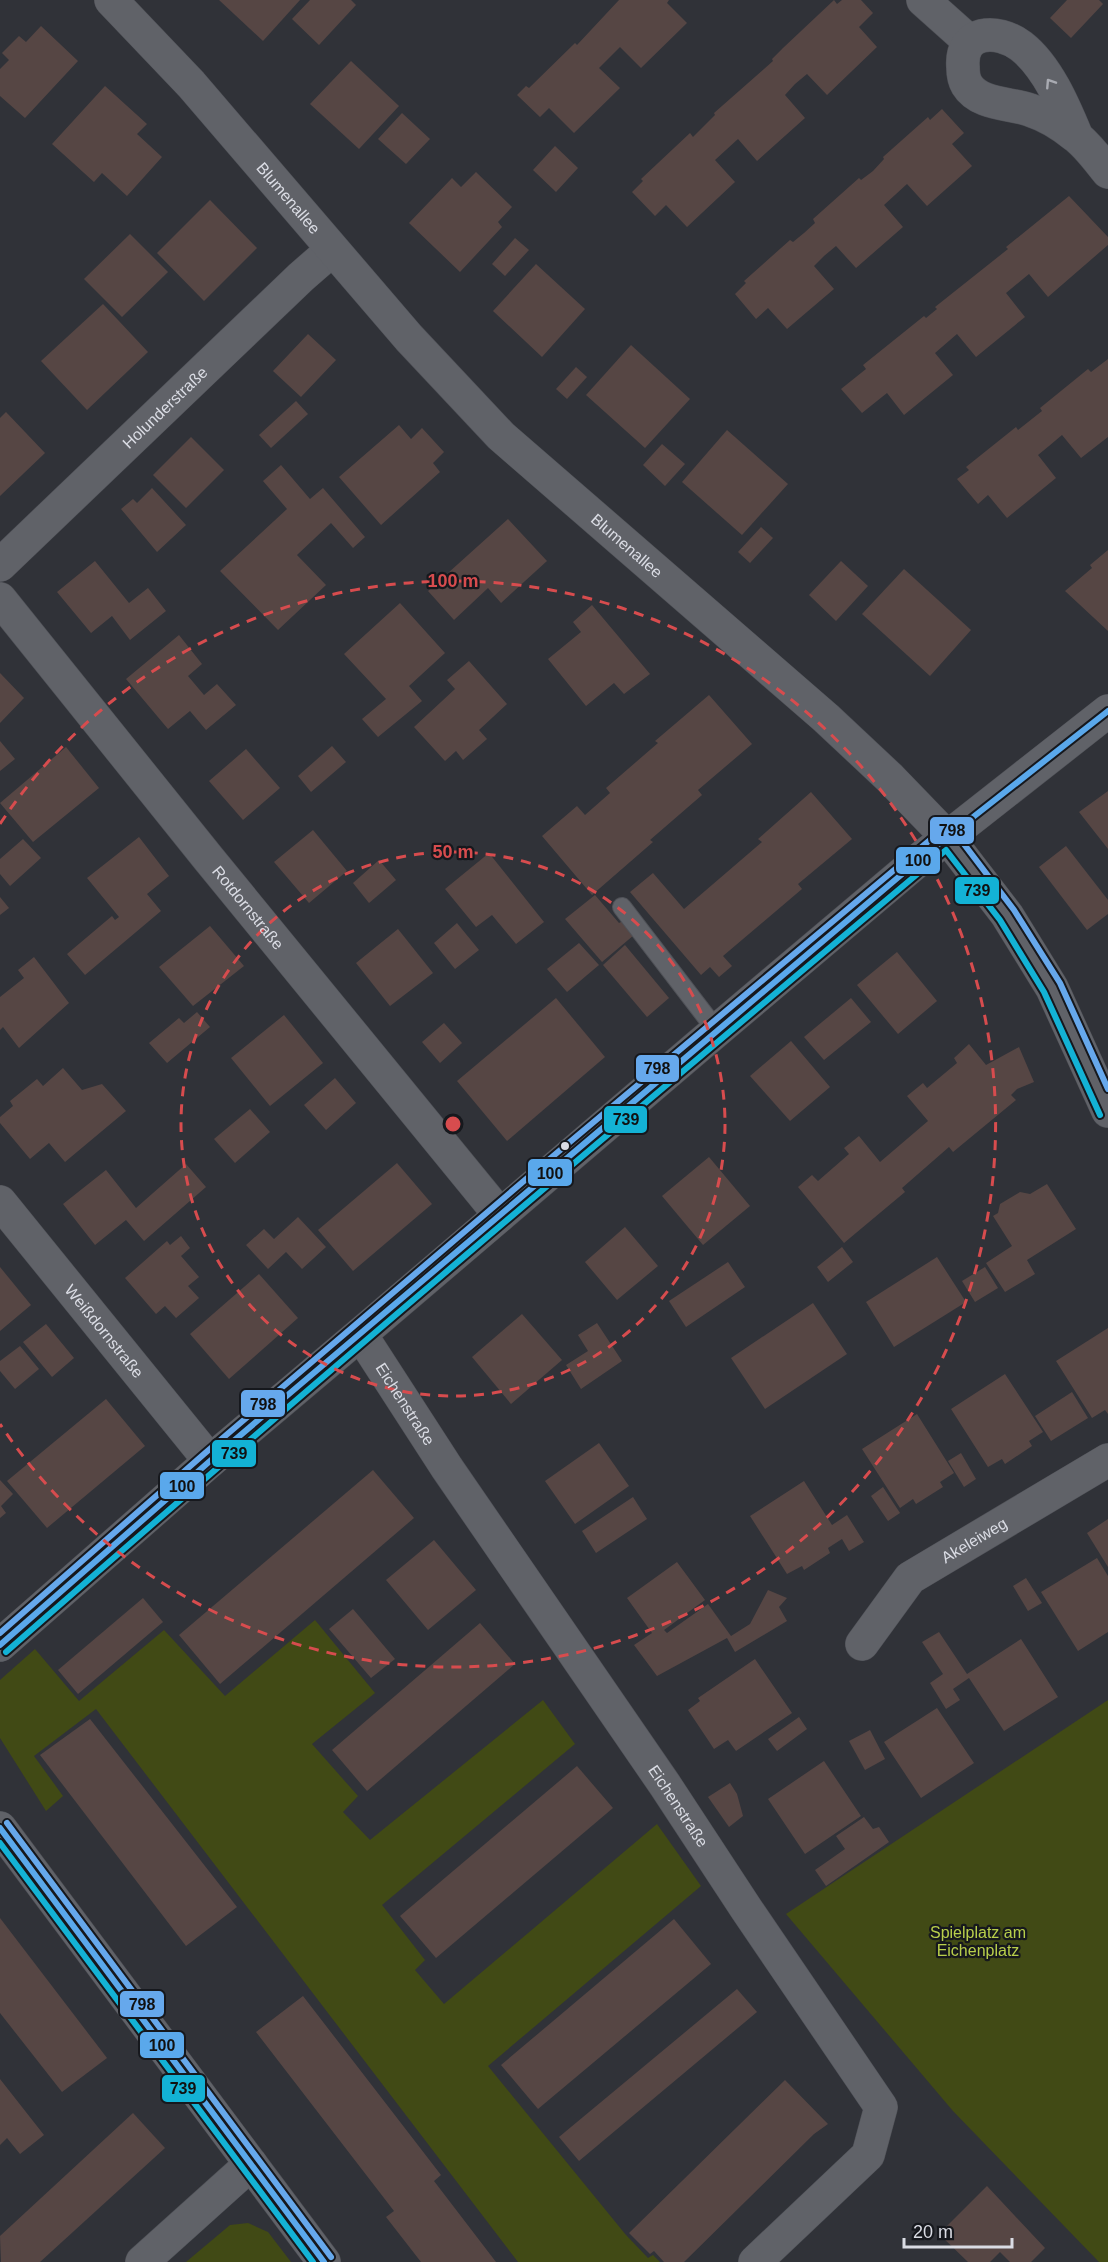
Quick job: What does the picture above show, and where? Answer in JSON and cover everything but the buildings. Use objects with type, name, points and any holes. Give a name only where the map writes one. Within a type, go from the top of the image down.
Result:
[{"type":"street","name":"Blumenallee","points":[[111,0],[191,84],[409,338],[501,436],[826,718],[890,778],[947,837],[1007,915],[1052,988],[1108,1111]]},
{"type":"street","points":[[923,0],[970,42]]},
{"type":"street","points":[[1076,135],[1031,110],[982,98],[968,86],[963,73],[962,59],[970,42],[981,36],[996,34],[1021,46],[1051,83],[1076,135],[1108,172]]},
{"type":"street","name":"Holunderstraße","points":[[0,565],[332,250]]},
{"type":"street","name":"Rotdornstraße","points":[[0,599],[500,1215]]},
{"type":"street","points":[[0,1644],[210,1461],[947,837],[1108,711]]},
{"type":"street","name":"Weißdornstraße","points":[[0,1202],[210,1461]]},
{"type":"street","name":"Eichenstraße","points":[[361,1335],[447,1468],[670,1792],[881,2107],[868,2155],[755,2262]]},
{"type":"street","name":"Akeleiweg","points":[[862,1644],[910,1578],[1108,1460]]},
{"type":"street","points":[[1,1831],[324,2262]]},
{"type":"street","points":[[142,2262],[251,2164]]},
{"type":"lane","points":[[621,907],[717,1031]]},
{"type":"green space","points":[[315,1620],[375,1693],[312,1744],[358,1796],[343,1812],[370,1840],[543,1700],[575,1744],[382,1905],[425,1960],[415,1970],[444,2004],[657,1824],[701,1886],[488,2066],[626,2235],[648,2258],[653,2255],[660,2262],[518,2262],[96,1709],[34,1756],[63,1796],[46,1811],[0,1738],[0,1680],[35,1649],[79,1701],[164,1630],[225,1696]]},
{"type":"green space","name":"Spielplatz am Eichenplatz","points":[[1108,1700],[1108,2262],[1099,2262],[953,2111],[786,1914]]},
{"type":"green space","points":[[248,2223],[268,2232],[291,2262],[186,2262],[230,2225]]},
{"type":"transit line","name":"100","points":[[0,1645],[210,1461],[921,858],[1108,711]]},
{"type":"transit line","name":"798","points":[[0,1633],[204,1454],[552,1157],[943,829],[948,828],[954,831],[1014,910],[1060,983],[1108,1089]]},
{"type":"transit line","name":"739","points":[[6,1652],[474,1248],[946,850],[1000,920],[1044,992],[1100,1115]]},
{"type":"transit line","name":"798","points":[[7,1823],[331,2257]]},
{"type":"transit line","name":"100","points":[[0,1828],[324,2262]]},
{"type":"transit line","name":"739","points":[[0,1843],[313,2262]]}]
